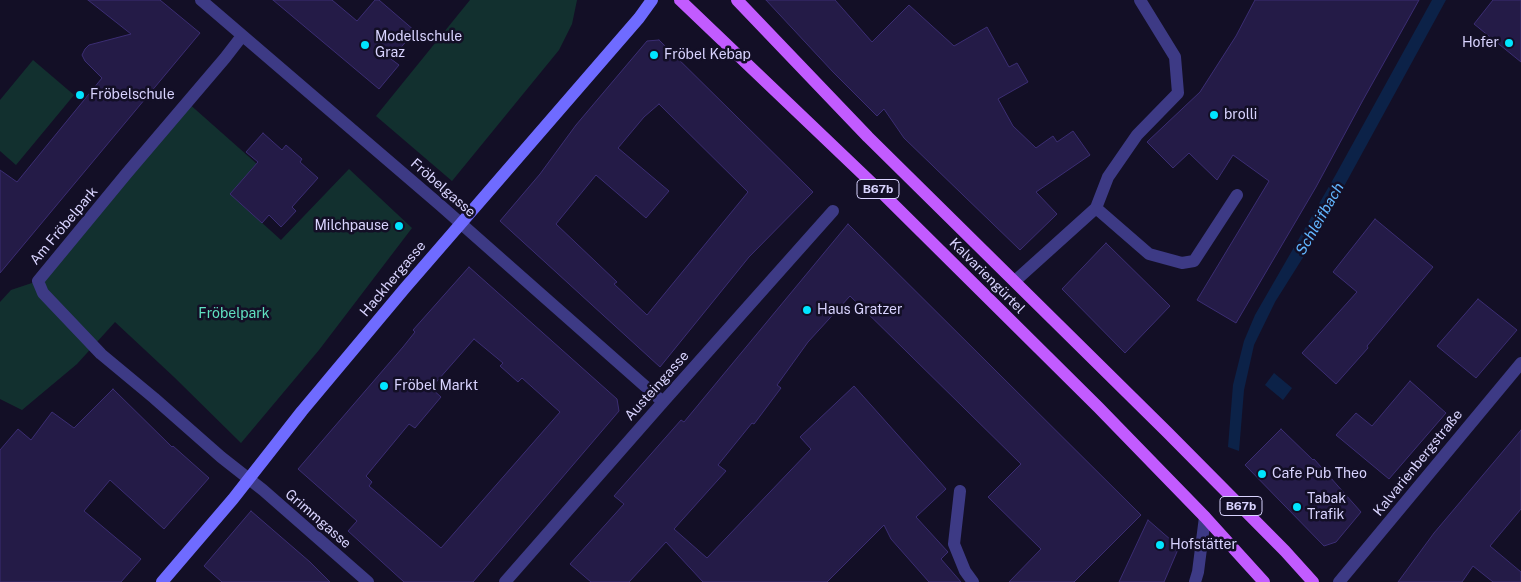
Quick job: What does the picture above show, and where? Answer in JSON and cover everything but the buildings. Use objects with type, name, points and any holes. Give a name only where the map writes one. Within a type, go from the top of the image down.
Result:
[{"type":"main road","name":"Hackhergasse","points":[[162,582],[249,479],[302,411],[460,224],[635,23],[652,0]]},
{"type":"main road","name":"Kalvariengürtel","points":[[680,0],[875,186],[1098,407],[1205,517],[1264,582]]},
{"type":"main road","name":"Kalvariengürtel","points":[[737,0],[868,137],[1167,432],[1314,582]]},
{"type":"street","name":"Fröbelgasse","points":[[201,0],[376,150],[663,402]]},
{"type":"street","points":[[1015,281],[1096,208],[1108,178],[1137,135],[1178,93],[1175,57],[1140,0]]},
{"type":"street","name":"Am Fröbelpark","points":[[242,36],[38,281],[43,293],[101,354],[249,479]]},
{"type":"street","points":[[1096,208],[1149,254],[1182,262],[1194,261],[1237,195]]},
{"type":"street","name":"Austeingasse","points":[[505,582],[833,211]]},
{"type":"street","name":"Kalvarienbergstraße","points":[[1339,582],[1521,363]]},
{"type":"street","name":"Grimmgasse","points":[[249,479],[368,582]]},
{"type":"street","points":[[960,491],[954,544],[965,571],[973,582]]},
{"type":"street","points":[[1195,582],[1205,517]]},
{"type":"green space","points":[[470,0],[577,0],[572,24],[559,50],[452,181],[376,116]]},
{"type":"green space","points":[[33,60],[74,95],[16,165],[0,151],[0,100]]},
{"type":"green space","name":"Fröbelpark","points":[[187,102],[257,164],[230,194],[281,240],[349,169],[412,228],[319,350],[241,443],[115,322],[77,364],[22,410],[0,399],[0,302],[11,290],[38,281]]},
{"type":"water","name":"Schleifbach","points":[[1432,0],[1446,0],[1319,232],[1275,302],[1254,345],[1244,390],[1239,451],[1228,447],[1233,385],[1244,341],[1255,315],[1335,176]]},
{"type":"water","points":[[1274,373],[1292,388],[1283,400],[1265,385]]},
{"type":"place","name":"Hofer","points":[[1509,43]]},
{"type":"place","name":"Modellschule Graz","points":[[365,45]]},
{"type":"place","name":"Fröbel Kebap","points":[[654,55]]},
{"type":"place","name":"Fröbelschule","points":[[80,95]]},
{"type":"place","name":"brolli","points":[[1214,115]]},
{"type":"place","name":"Milchpause","points":[[399,226]]},
{"type":"place","name":"Haus Gratzer","points":[[807,310]]},
{"type":"place","name":"Fröbel Markt","points":[[384,386]]},
{"type":"place","name":"Cafe Pub Theo","points":[[1262,474]]},
{"type":"place","name":"Tabak Trafik","points":[[1297,507]]},
{"type":"place","name":"Hofstätter","points":[[1160,545]]}]
